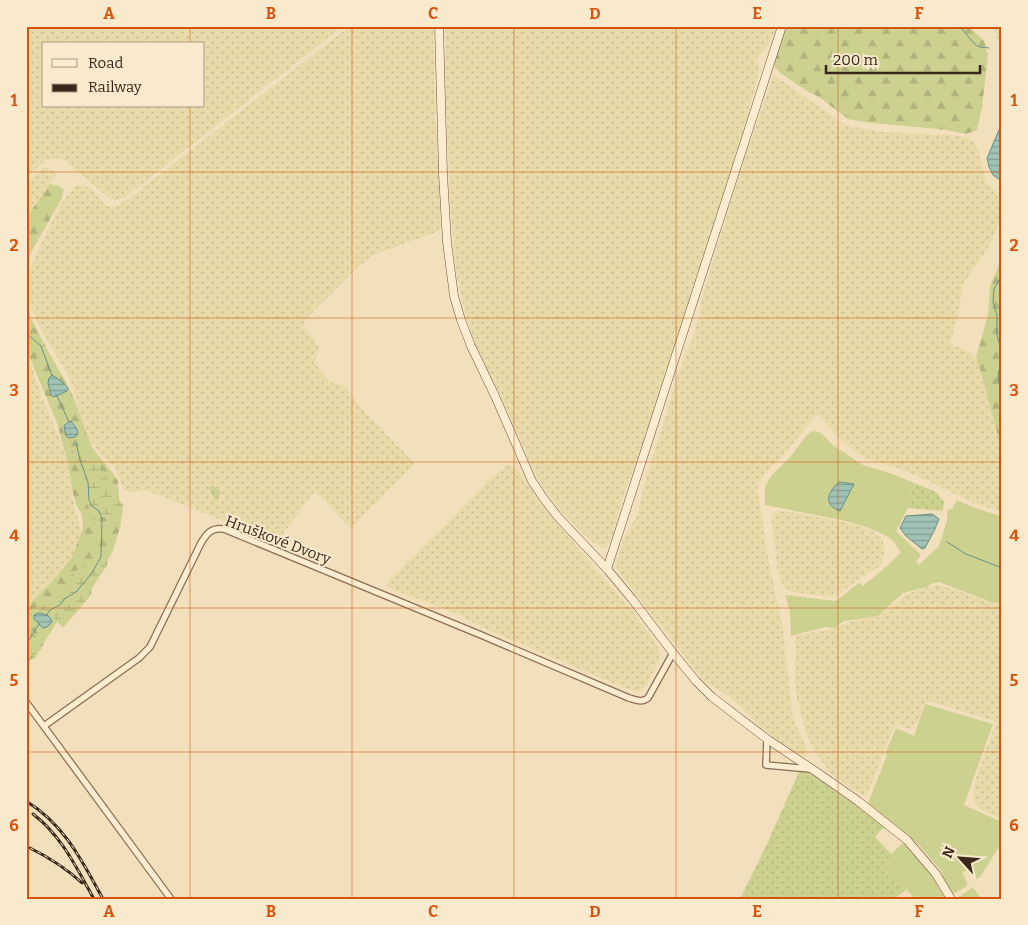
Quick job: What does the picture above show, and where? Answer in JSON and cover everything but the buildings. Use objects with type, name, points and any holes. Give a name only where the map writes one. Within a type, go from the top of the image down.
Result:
[{"type":"street","points":[[439,26],[442,156],[447,242],[454,296],[470,346],[495,396],[532,481],[558,517],[607,569],[673,653],[712,697],[767,739],[874,813],[908,840],[936,874],[951,899]]},
{"type":"street","points":[[607,569],[782,26]]},
{"type":"street","name":"Hruškové Dvory","points":[[44,726],[144,654],[150,647],[201,543],[207,534],[215,528],[224,529],[481,634],[629,698],[643,701],[648,698],[673,653]]},
{"type":"street","points":[[26,702],[171,899]]},
{"type":"street","points":[[767,739],[766,765],[812,769]]},
{"type":"shaded area","points":[[26,26],[343,26],[124,198],[115,200],[108,197],[66,161],[59,158],[46,160],[26,177]]},
{"type":"shaded area","points":[[350,26],[433,26],[441,230],[373,255],[357,268],[319,306],[304,322],[304,325],[319,347],[315,363],[323,374],[330,382],[343,385],[348,389],[362,409],[415,464],[358,520],[352,530],[315,491],[277,542],[146,490],[125,491],[114,467],[102,456],[88,437],[82,424],[69,377],[40,328],[31,307],[26,293],[26,280],[53,219],[62,203],[76,186],[85,186],[91,189],[106,206],[117,206]]},
{"type":"shaded area","points":[[445,26],[776,26],[770,43],[757,58],[759,71],[745,126],[642,447],[622,499],[612,538],[607,547],[604,548],[592,542],[562,512],[543,487],[488,372],[473,338],[466,316],[457,277],[450,200]]},
{"type":"shaded area","points":[[992,26],[1002,26],[1002,44],[998,39]]},
{"type":"shaded area","points":[[773,77],[786,83],[848,126],[882,132],[952,135],[969,139],[979,151],[986,182],[996,193],[1002,204],[996,232],[988,248],[963,284],[958,315],[950,342],[976,357],[982,376],[1002,451],[1002,512],[975,504],[933,483],[860,455],[839,439],[820,416],[816,415],[758,484],[769,564],[782,623],[793,719],[807,750],[808,754],[806,757],[781,743],[762,728],[729,696],[704,681],[618,571],[616,564],[623,541],[638,513],[645,482],[679,372],[693,337],[703,295],[744,159]]},
{"type":"shaded area","points":[[1002,123],[1002,178],[999,179],[993,175],[987,158]]},
{"type":"shaded area","points":[[45,167],[57,175],[26,218],[26,183]]},
{"type":"shaded area","points":[[26,352],[65,452],[71,478],[72,495],[81,531],[72,557],[26,609],[26,550],[29,543],[26,541]]},
{"type":"shaded area","points":[[52,375],[68,388],[67,391],[54,397],[51,395],[48,383]]},
{"type":"shaded area","points":[[71,421],[78,434],[75,437],[69,438],[66,436],[64,426]]},
{"type":"shaded area","points":[[509,464],[517,468],[541,505],[632,611],[659,649],[660,658],[642,690],[638,692],[603,679],[484,628],[448,610],[391,589],[387,585],[388,581],[489,480]]},
{"type":"shaded area","points":[[839,482],[854,484],[840,511],[834,508],[829,501],[832,490]]},
{"type":"shaded area","points":[[777,510],[856,525],[872,531],[880,536],[883,542],[884,556],[881,564],[836,596],[831,597],[789,591],[784,588],[777,566],[772,515]]},
{"type":"shaded area","points":[[932,514],[939,519],[925,548],[922,549],[906,536],[900,528],[906,516]]},
{"type":"shaded area","points":[[936,585],[1002,606],[1002,819],[983,811],[974,801],[974,786],[996,723],[994,721],[932,702],[925,702],[917,723],[912,729],[898,725],[894,726],[871,785],[867,793],[863,795],[832,775],[817,755],[806,733],[797,698],[795,680],[796,638],[799,635],[831,629],[856,620],[878,617],[904,596]]},
{"type":"shaded area","points":[[39,613],[50,618],[52,622],[47,627],[43,628],[34,619],[34,615]]},
{"type":"green space","points":[[784,26],[968,26],[984,41],[988,55],[982,107],[977,130],[966,134],[947,130],[848,119],[819,97],[780,73],[773,64]]},
{"type":"green space","points":[[50,184],[59,186],[64,190],[61,200],[26,261],[26,218]]},
{"type":"green space","points":[[1002,258],[1002,451],[976,357],[988,315],[990,286]]},
{"type":"green space","points":[[26,309],[74,398],[94,450],[118,481],[121,524],[113,551],[97,579],[57,622],[36,655],[29,662],[26,661],[29,650],[26,647],[27,612],[31,603],[72,557],[83,528],[82,515],[73,494],[68,464],[57,423],[26,349]],"holes":[[[71,421],[77,429],[75,437],[69,438],[66,436],[64,426]],[[39,613],[47,615],[43,627],[35,621]]]},
{"type":"green space","points":[[812,431],[821,433],[834,446],[863,465],[914,483],[908,508],[896,531],[920,554],[916,561],[919,565],[939,546],[947,521],[947,510],[952,509],[957,500],[1002,516],[1002,604],[991,602],[939,582],[903,593],[878,616],[844,621],[834,628],[825,627],[791,636],[790,612],[785,595],[836,601],[859,583],[863,586],[901,552],[892,540],[885,535],[866,527],[846,521],[765,505],[765,487],[771,476]]},
{"type":"green space","points":[[85,446],[94,456],[98,467],[110,482],[115,498],[123,504],[122,519],[106,516],[91,520],[83,477],[79,464],[72,457],[70,449]]},
{"type":"green space","points":[[914,483],[936,492],[944,501],[943,511],[908,508]]},
{"type":"green space","points":[[212,485],[220,491],[217,500],[215,500],[209,488]]},
{"type":"green space","points":[[108,558],[107,565],[92,588],[91,595],[63,628],[52,614],[42,610],[33,613],[26,622],[26,616],[34,607],[56,604],[61,598],[70,593],[68,580],[72,574],[87,565]]},
{"type":"green space","points":[[26,625],[44,644],[34,660],[31,648],[26,645]]},
{"type":"green space","points":[[925,704],[993,724],[964,805],[1002,822],[1002,842],[980,877],[975,880],[970,868],[962,873],[967,886],[953,894],[941,875],[941,871],[920,846],[868,803],[896,728],[914,736]]},
{"type":"green space","points":[[799,772],[811,773],[885,826],[875,837],[895,858],[886,866],[907,889],[894,899],[740,899]]},
{"type":"green space","points":[[903,843],[931,874],[945,899],[915,899],[886,866],[895,858],[891,854]]},
{"type":"green space","points":[[973,887],[981,899],[956,899]]},
{"type":"waterway","points":[[958,26],[977,45],[989,48]]},
{"type":"waterway","points":[[1002,275],[994,289],[993,302],[997,315],[997,335],[1002,353]]},
{"type":"waterway","points":[[26,333],[41,346],[52,376]]},
{"type":"waterway","points":[[1002,363],[998,375],[1002,394]]},
{"type":"waterway","points":[[56,394],[69,422]]},
{"type":"waterway","points":[[46,616],[50,610],[76,592],[91,574],[101,557],[102,519],[99,511],[92,506],[89,500],[88,482],[76,442]]},
{"type":"waterway","points":[[947,542],[966,554],[1002,568]]},
{"type":"waterway","points":[[26,645],[39,624]]},
{"type":"railway","points":[[26,801],[52,821],[62,833],[80,858],[103,899]]},
{"type":"railway","points":[[33,814],[61,843],[94,899]]},
{"type":"railway","points":[[30,848],[58,864],[82,883]]}]
